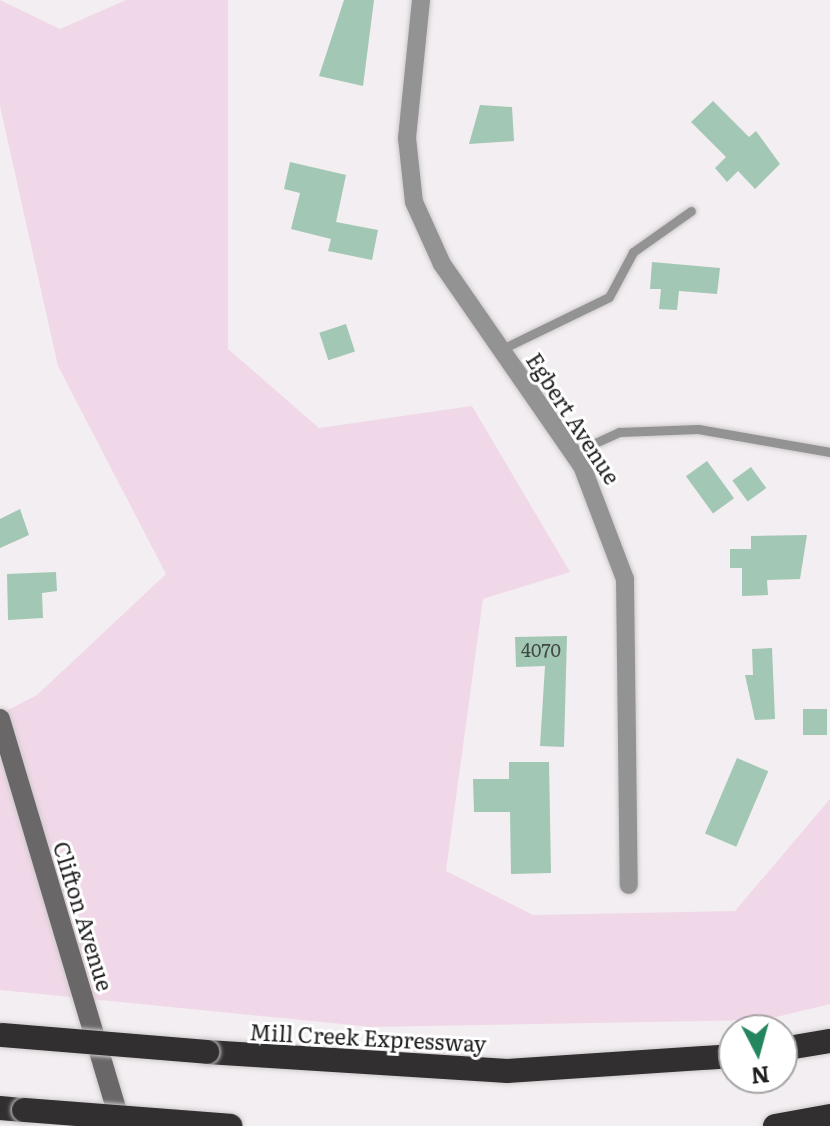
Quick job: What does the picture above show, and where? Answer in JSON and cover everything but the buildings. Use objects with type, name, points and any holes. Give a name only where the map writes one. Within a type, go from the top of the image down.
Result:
[{"type":"highway","name":"Mill Creek Expressway","points":[[1,1035],[507,1071],[718,1057]]},
{"type":"highway","points":[[798,1046],[830,1041]]},
{"type":"highway","points":[[12,1109],[230,1126]]},
{"type":"highway","points":[[775,1126],[830,1116]]},
{"type":"main road","name":"Clifton Avenue","points":[[0,719],[121,1126]]},
{"type":"street","name":"Egbert Avenue","points":[[421,0],[407,138],[414,202],[442,264],[573,453],[600,501],[625,579],[629,885]]},
{"type":"lane","points":[[500,350],[609,297],[633,252],[691,211]]},
{"type":"lane","points":[[573,453],[619,432],[698,429],[830,452]]},
{"type":"shaded area","points":[[0,0],[60,29],[126,0],[228,0],[228,349],[319,428],[472,406],[570,572],[483,599],[446,871],[533,915],[735,911],[830,799],[830,1004],[789,1014],[718,1014],[718,1021],[372,1027],[0,990],[0,714],[37,695],[166,574],[58,366],[0,106]]}]
